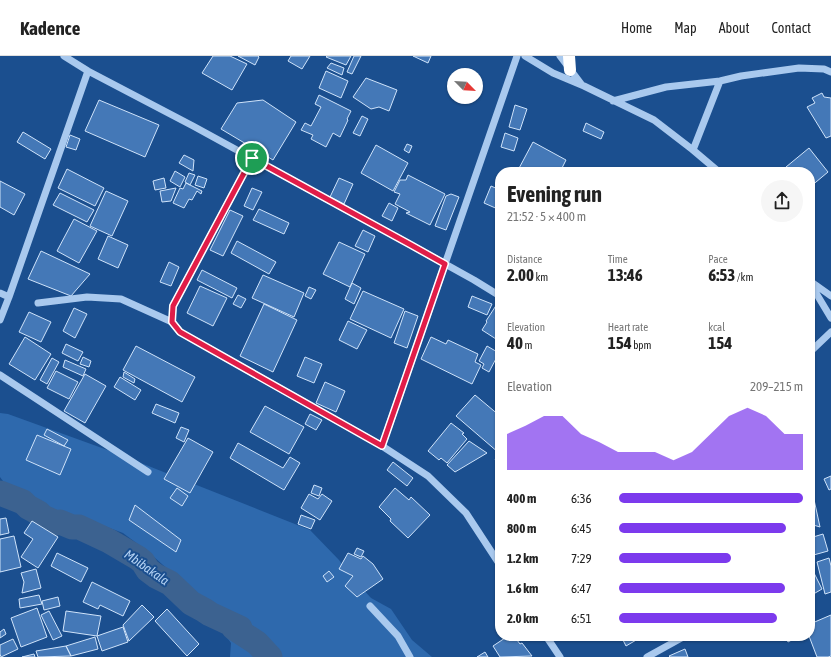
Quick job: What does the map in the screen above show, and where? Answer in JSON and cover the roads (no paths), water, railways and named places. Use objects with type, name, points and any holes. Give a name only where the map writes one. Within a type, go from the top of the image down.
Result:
[{"type":"highway","points":[[569,56],[570,70]]},
{"type":"street","points":[[64,56],[88,71],[252,158],[495,293]]},
{"type":"street","points":[[382,446],[517,56]]},
{"type":"street","points":[[526,56],[552,73],[584,86],[654,120],[713,167]]},
{"type":"street","points":[[560,56],[584,86]]},
{"type":"street","points":[[613,100],[666,87],[720,81],[741,76],[799,68],[824,69],[831,72]]},
{"type":"street","points":[[0,320],[88,71]]},
{"type":"street","points":[[693,150],[720,81]]},
{"type":"street","points":[[172,322],[173,306],[252,158]]},
{"type":"street","points":[[815,285],[831,296]]},
{"type":"street","points":[[815,291],[831,318]]},
{"type":"street","points":[[0,293],[9,297]]},
{"type":"street","points":[[38,303],[87,297],[121,299],[172,322],[180,332],[382,446],[428,476],[466,513],[495,557]]},
{"type":"street","points":[[815,347],[831,332]]},
{"type":"street","points":[[0,375],[148,472]]},
{"type":"street","points":[[370,606],[398,636],[410,657]]},
{"type":"street","points":[[549,641],[560,657]]},
{"type":"street","points":[[647,657],[670,641]]},
{"type":"waterway","name":"Mbibakala","points":[[0,493],[23,502],[43,517],[57,523],[60,522],[72,527],[79,527],[109,541],[138,558],[143,562],[148,570],[170,583],[191,603],[240,628],[234,627],[257,643],[270,657]]}]
